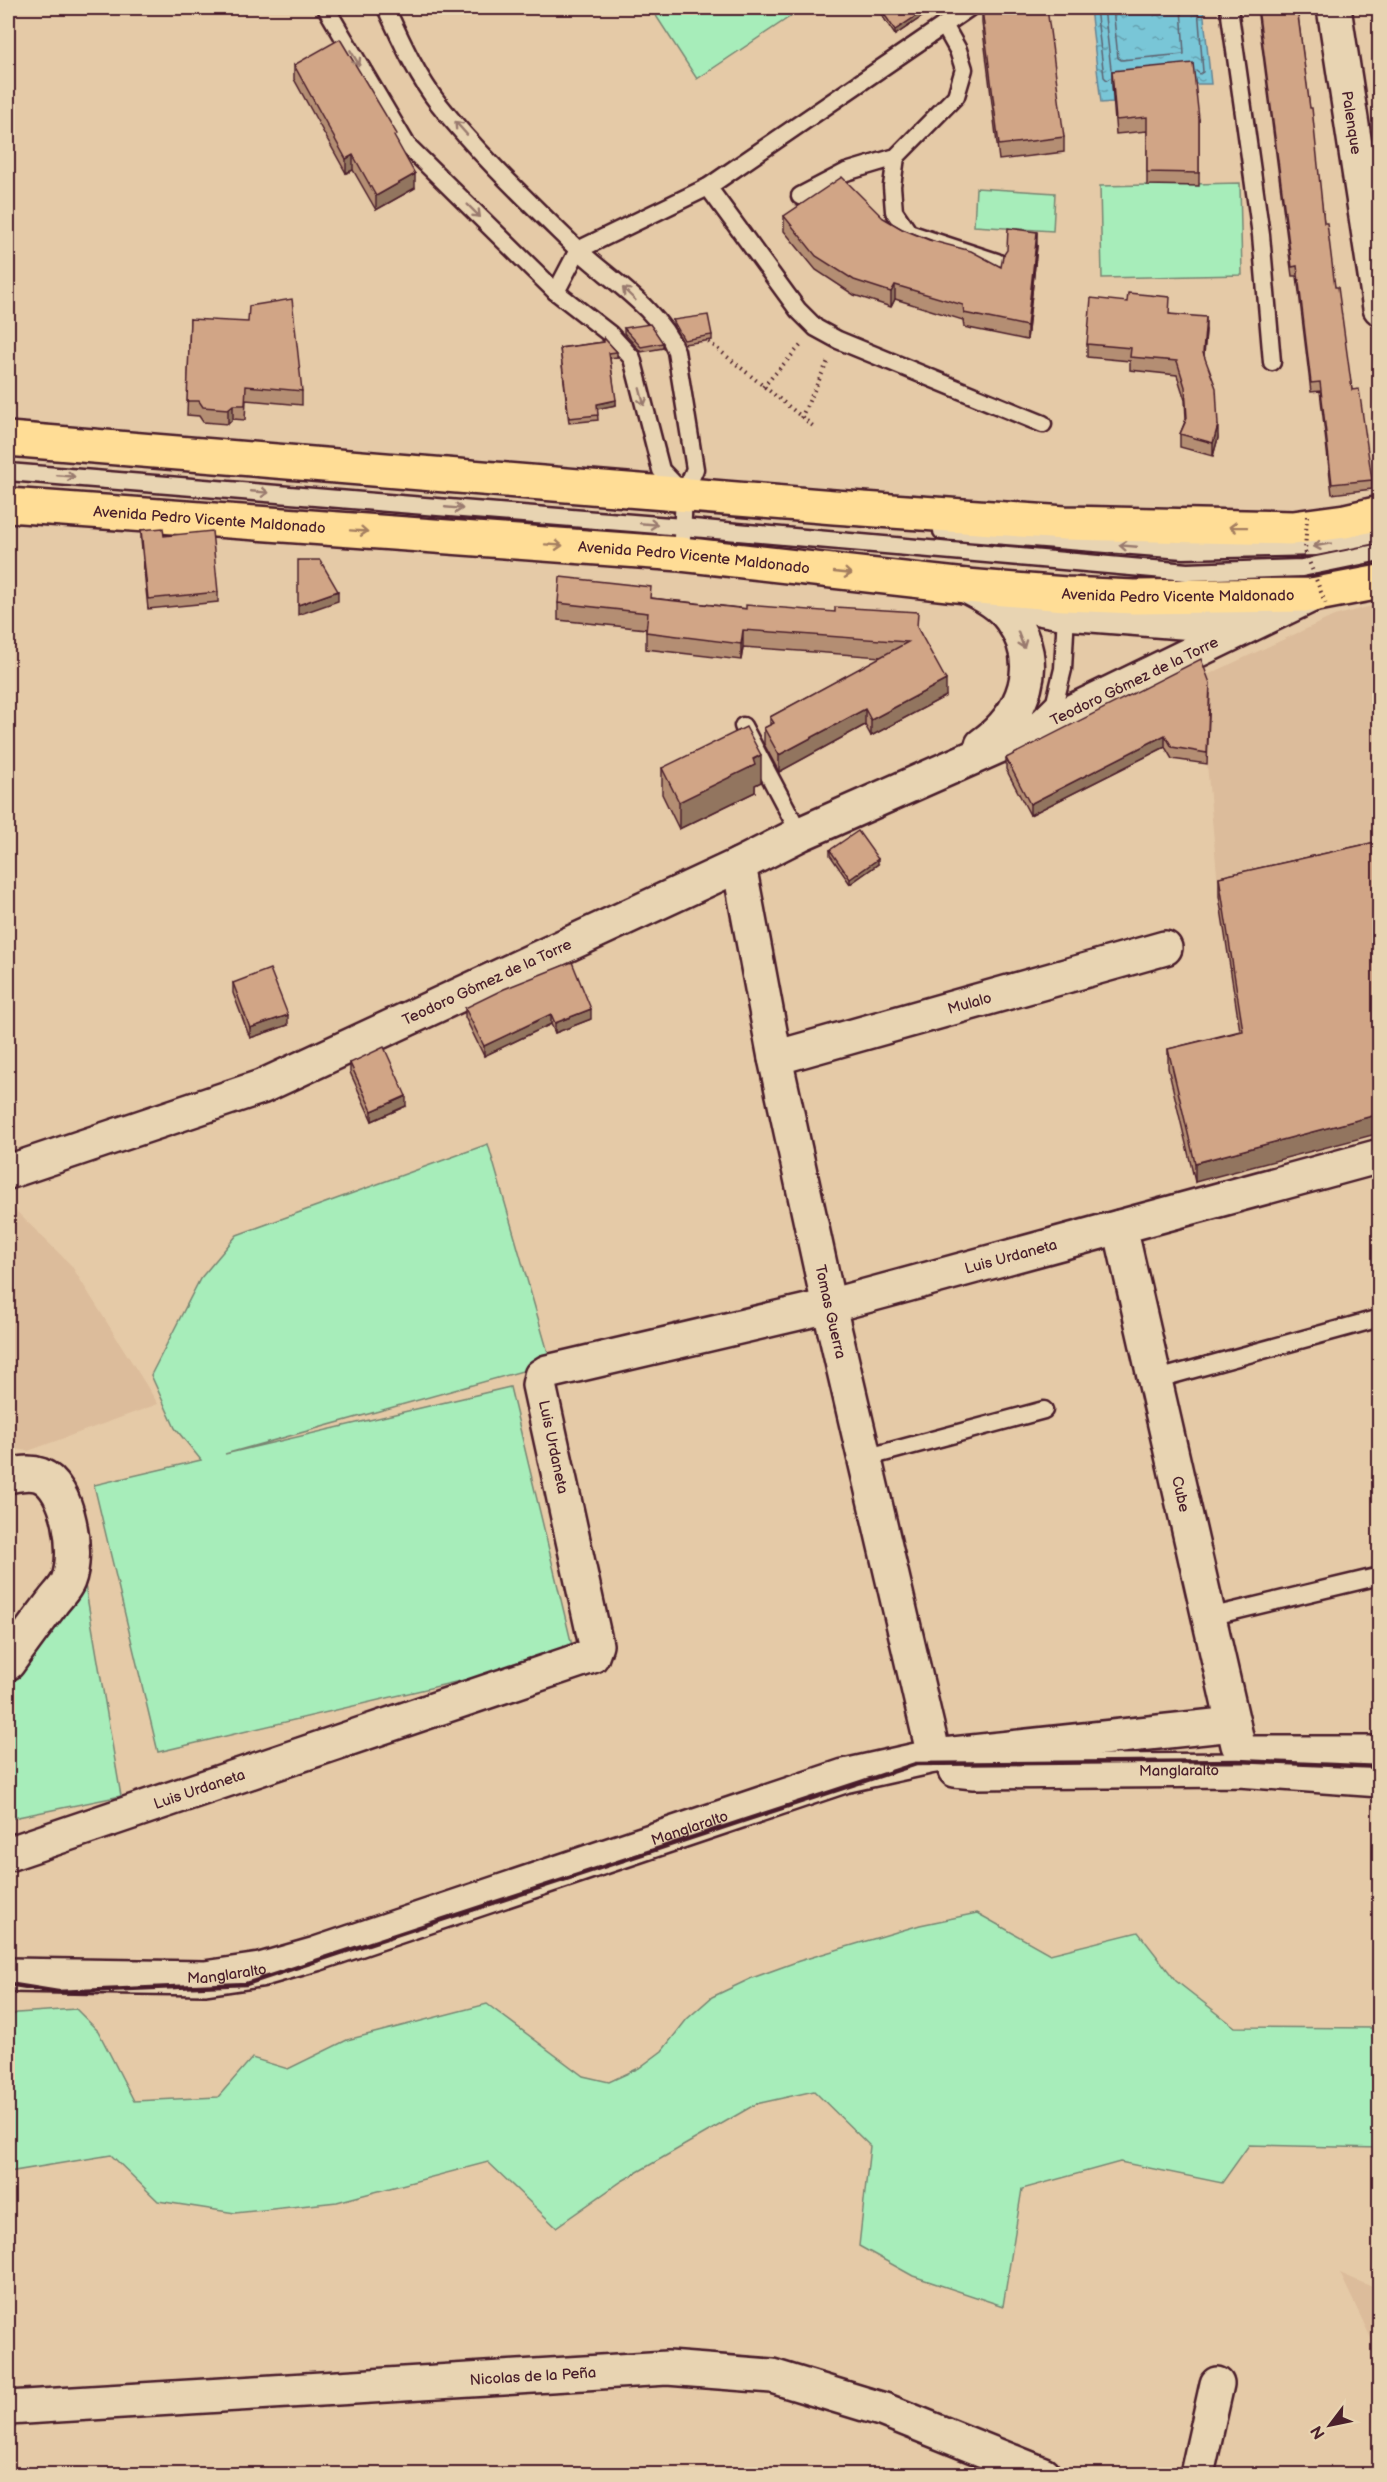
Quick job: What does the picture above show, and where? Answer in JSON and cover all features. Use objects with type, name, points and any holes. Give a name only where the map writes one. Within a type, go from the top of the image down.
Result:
[{"type":"main road","name":"Avenida Pedro Vicente Maldonado","points":[[8,439],[682,521],[979,593],[1319,600],[1380,582]]},
{"type":"main road","name":"Avenida Pedro Vicente Maldonado","points":[[8,505],[682,521],[834,507],[1065,523],[1293,528],[1346,521],[1380,513]]},
{"type":"street","name":"Palenque","points":[[1334,8],[1380,308]]},
{"type":"street","name":"Teodoro Gómez de la Torre","points":[[954,765],[990,740],[1010,721],[1023,697],[1028,670],[1023,643],[1011,618],[979,593]]},
{"type":"street","points":[[979,593],[1066,613],[1245,627]]},
{"type":"street","name":"Teodoro Gómez de la Torre","points":[[8,1172],[261,1087],[739,865],[800,834],[1017,738],[1245,627],[1319,600]]},
{"type":"street","name":"Tomas Guerra","points":[[739,865],[775,1058],[829,1306],[934,1756]]},
{"type":"street","name":"Mulalo","points":[[775,1058],[1165,948]]},
{"type":"street","name":"Luis Urdaneta","points":[[8,1854],[592,1656],[596,1645],[539,1385],[541,1376],[547,1372],[829,1306],[1380,1156]]},
{"type":"street","name":"Cube","points":[[1120,1227],[1238,1745],[1243,1751],[1252,1753],[1380,1753]]},
{"type":"street","points":[[8,1476],[26,1473],[39,1475],[51,1484],[61,1498],[71,1534],[73,1551],[68,1582],[8,1663]]},
{"type":"street","points":[[934,1756],[1233,1724]]},
{"type":"street","name":"Manglaralto","points":[[8,1975],[206,1978],[260,1970],[326,1951],[844,1776],[934,1756],[951,1770],[974,1773],[1239,1770],[1380,1780]]},
{"type":"street","name":"Nicolas de la Peña","points":[[8,2408],[667,2368],[772,2376],[884,2410],[1043,2475]]},
{"type":"street","points":[[1197,2475],[1217,2384]]},
{"type":"lane","points":[[326,8],[407,145],[556,292],[609,334],[632,358],[661,470],[682,521]]},
{"type":"lane","points":[[386,8],[403,45],[438,102],[500,171],[578,249],[629,293],[670,336],[678,360],[695,469],[682,521]]},
{"type":"lane","points":[[556,292],[578,249],[708,187],[969,8]]},
{"type":"lane","points":[[1229,8],[1261,235],[1272,362]]},
{"type":"lane","points":[[800,196],[846,172],[896,157],[956,96],[964,69],[958,50],[944,25]]},
{"type":"lane","points":[[896,157],[892,186],[894,211],[909,234],[997,262]]},
{"type":"lane","points":[[708,187],[798,310],[816,328],[838,340],[1043,424]]},
{"type":"lane","points":[[8,454],[1048,560],[1187,572],[1302,568],[1380,552]]},
{"type":"lane","points":[[8,472],[682,521],[1048,539],[1183,550],[1316,547],[1380,534]]},
{"type":"lane","points":[[1048,539],[1048,560]]},
{"type":"lane","points":[[1017,738],[1055,702],[1063,669],[1066,613]]},
{"type":"lane","points":[[743,726],[800,834]]},
{"type":"lane","points":[[1154,1380],[1380,1318]]},
{"type":"lane","points":[[865,1458],[1044,1410]]},
{"type":"lane","points":[[1209,1617],[1380,1576]]},
{"type":"path","points":[[763,387],[816,328]]},
{"type":"path","points":[[801,418],[838,340]]},
{"type":"path","points":[[1307,516],[1305,551],[1319,600]]},
{"type":"shaded area","points":[[1379,604],[1379,860],[1219,896],[1207,764],[1210,694],[1203,677],[1334,616]]},
{"type":"shaded area","points":[[8,1203],[71,1265],[158,1404],[28,1451],[8,1448]]},
{"type":"shaded area","points":[[1340,2273],[1379,2290],[1378,2353]]},
{"type":"green space","points":[[651,8],[803,8],[697,79]]},
{"type":"green space","points":[[1240,183],[1242,275],[1102,278],[1100,186]]},
{"type":"green space","points":[[976,188],[1055,193],[1053,231],[974,226]]},
{"type":"green space","points":[[488,1144],[551,1363],[225,1454],[510,1387],[574,1654],[158,1752],[94,1485],[201,1460],[175,1428],[151,1375],[200,1279],[237,1235]]},
{"type":"green space","points":[[85,1585],[121,1796],[8,1819],[8,1688]]},
{"type":"green space","points":[[977,1913],[1050,1954],[1138,1932],[1176,1981],[1235,2027],[1379,2028],[1379,2148],[1249,2145],[1222,2183],[1120,2162],[1022,2189],[1003,2306],[913,2276],[859,2246],[870,2146],[814,2091],[756,2104],[622,2181],[556,2227],[488,2162],[337,2202],[235,2213],[158,2201],[111,2155],[8,2172],[8,2017],[17,2013],[76,2009],[98,2031],[134,2101],[218,2097],[252,2058],[288,2069],[347,2040],[487,2004],[583,2076],[609,2082],[639,2068],[662,2051],[687,2019],[712,1997],[752,1978],[799,1961],[920,1925]]},
{"type":"water","points":[[1090,8],[1203,8],[1211,84],[1112,84],[1113,102],[1101,103]]},
{"type":"building","points":[[880,8],[928,8],[895,30]]},
{"type":"building","points":[[1047,8],[1064,137],[999,145],[982,9]]},
{"type":"building","points":[[1258,8],[1297,8],[1310,108],[1312,108],[1324,223],[1327,223],[1335,287],[1338,287],[1352,390],[1359,389],[1372,480],[1332,484],[1320,382],[1311,383],[1297,266],[1292,267]]},
{"type":"building","points":[[340,39],[397,134],[394,136],[415,174],[376,196],[353,155],[346,159],[294,65]]},
{"type":"building","points":[[1193,63],[1199,119],[1199,173],[1147,172],[1147,117],[1116,120],[1112,71]]},
{"type":"building","points":[[842,177],[883,218],[902,229],[929,240],[971,251],[1001,267],[1007,250],[1008,228],[1037,232],[1027,326],[964,313],[963,305],[895,285],[891,292],[854,280],[816,256],[784,216]]},
{"type":"building","points":[[1128,293],[1170,297],[1169,314],[1206,317],[1203,353],[1216,388],[1218,425],[1213,443],[1180,434],[1187,418],[1185,387],[1177,361],[1130,357],[1131,348],[1087,344],[1091,298],[1127,302]]},
{"type":"building","points":[[292,299],[302,391],[246,386],[245,405],[233,405],[228,409],[203,407],[199,401],[187,401],[190,319],[248,322],[249,306]]},
{"type":"building","points":[[708,315],[712,335],[684,340],[673,320]]},
{"type":"building","points":[[650,324],[663,343],[641,347],[624,328]]},
{"type":"building","points":[[604,338],[617,352],[609,353],[616,400],[597,404],[598,415],[569,418],[560,348],[604,342]]},
{"type":"building","points":[[163,528],[164,536],[212,531],[218,592],[148,599],[141,530]]},
{"type":"building","points":[[298,560],[320,560],[338,591],[298,605]]},
{"type":"building","points":[[560,577],[651,587],[650,598],[746,609],[746,605],[835,612],[835,607],[918,612],[917,627],[946,680],[871,720],[865,709],[779,755],[764,728],[774,723],[770,717],[908,642],[743,630],[741,644],[646,632],[648,613],[558,603]]},
{"type":"building","points":[[1201,659],[1210,683],[1207,753],[1172,747],[1165,735],[1030,804],[1006,758]]},
{"type":"building","points":[[746,727],[761,755],[753,759],[755,765],[679,802],[662,768]]},
{"type":"building","points":[[858,831],[878,859],[850,879],[830,850]]},
{"type":"building","points":[[1380,841],[1380,1114],[1195,1163],[1168,1049],[1243,1031],[1219,877]]},
{"type":"building","points":[[572,962],[591,1009],[555,1023],[551,1014],[484,1046],[465,1008],[504,989]]},
{"type":"building","points":[[270,969],[288,1015],[250,1028],[233,983]]},
{"type":"building","points":[[384,1047],[406,1096],[372,1111],[350,1063]]},
{"type":"railway","points":[[8,1984],[58,1992],[246,1984],[916,1764],[1238,1761],[1380,1767]]}]
